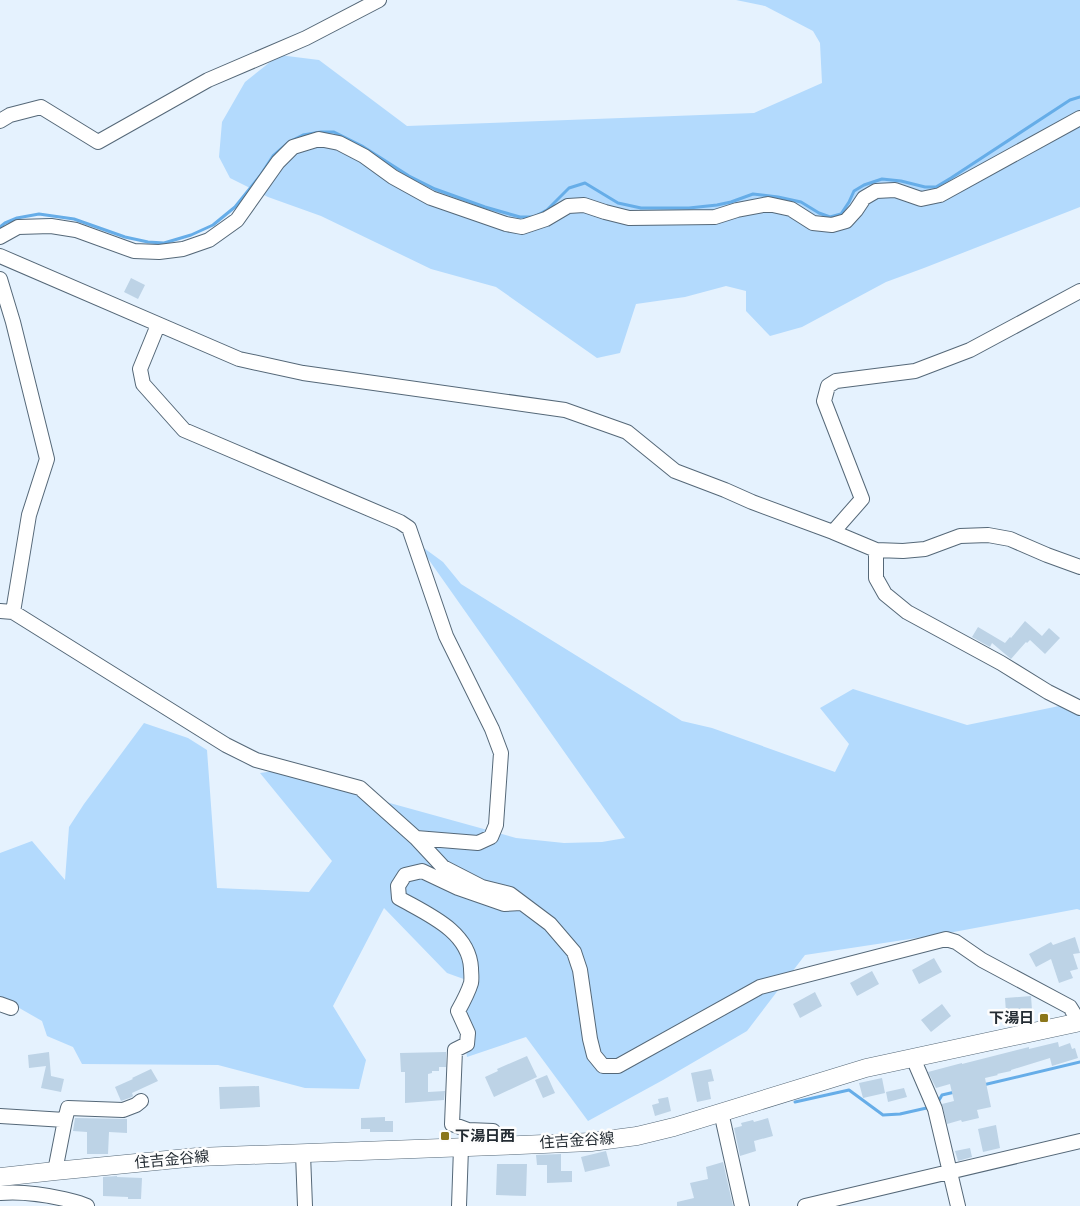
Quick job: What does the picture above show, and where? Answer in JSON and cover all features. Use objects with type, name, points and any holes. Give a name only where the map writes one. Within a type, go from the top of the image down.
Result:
[{"type":"main road","name":"住吉金谷線","points":[[0,1177],[197,1158],[592,1142],[638,1136],[674,1127],[866,1068],[1080,1022]]},
{"type":"street","points":[[0,121],[10,115],[41,107],[98,142],[208,80],[306,38],[378,0]]},
{"type":"street","points":[[0,237],[18,227],[52,226],[76,230],[134,252],[159,252],[183,249],[209,240],[236,220],[278,162],[293,147],[319,139],[339,143],[364,156],[393,177],[431,198],[506,224],[522,227],[546,218],[568,206],[584,205],[629,218],[639,218],[715,217],[737,210],[768,204],[791,209],[813,223],[832,226],[846,221],[864,198],[876,191],[895,190],[922,199],[940,194],[1080,118]]},
{"type":"street","points":[[0,256],[239,359],[303,373],[565,410],[627,432],[675,471],[876,550],[918,550],[960,536],[988,535],[1010,538],[1047,555],[1080,567]]},
{"type":"street","points":[[0,279],[13,322],[47,459],[29,515],[7,611],[218,740],[256,760],[360,788],[416,838],[443,867],[482,887],[510,894],[550,924],[574,952],[580,970],[594,1055],[603,1066],[618,1066],[760,987],[946,939],[956,942],[982,960],[1070,1007],[1080,1022]]},
{"type":"street","points":[[833,532],[862,499],[824,401],[828,386],[836,381],[915,371],[970,350],[1080,292]]},
{"type":"street","points":[[158,325],[140,369],[143,384],[184,430],[400,522],[409,528],[446,636],[492,730],[501,753],[496,825],[491,837],[478,842],[416,838]]},
{"type":"street","points":[[876,550],[876,578],[885,594],[907,612],[1001,663],[1048,692],[1080,708]]},
{"type":"street","points":[[495,1146],[493,1131],[468,1130],[452,1124],[455,1050],[466,1044],[468,1033],[458,1012],[472,982],[471,960],[466,946],[456,934],[437,920],[399,898],[398,886],[405,875],[422,871],[458,888],[504,904],[522,903]]},
{"type":"street","points":[[913,1058],[934,1106],[958,1206]]},
{"type":"street","points":[[55,1171],[68,1108],[123,1110],[141,1101]]},
{"type":"street","points":[[721,1112],[742,1206]]},
{"type":"street","points":[[0,1116],[65,1120]]},
{"type":"street","points":[[804,1206],[1080,1141]]},
{"type":"street","points":[[460,1148],[460,1206]]},
{"type":"street","points":[[302,1154],[305,1206]]},
{"type":"street","points":[[0,1193],[18,1192],[48,1195],[86,1206]]},
{"type":"shaded area","points":[[736,0],[1080,0],[1080,207],[886,282],[802,327],[770,336],[746,311],[746,291],[726,286],[685,297],[636,304],[620,353],[597,358],[496,287],[431,269],[321,216],[268,197],[230,178],[219,157],[222,122],[245,82],[279,55],[319,60],[407,126],[754,113],[822,83],[820,43],[813,31],[765,6]]},
{"type":"shaded area","points":[[417,543],[443,562],[461,584],[682,721],[712,728],[835,772],[849,744],[820,708],[853,689],[967,725],[1059,706],[1080,715],[1080,910],[1077,909],[943,934],[805,955],[747,1031],[588,1121],[526,1037],[467,1057],[461,1018],[472,982],[447,973],[384,908],[333,1006],[366,1060],[359,1089],[305,1088],[218,1065],[82,1064],[73,1047],[47,1036],[42,1021],[0,997],[0,853],[32,841],[65,880],[69,827],[144,723],[188,738],[207,750],[217,888],[309,892],[332,861],[260,773],[274,771],[516,838],[564,843],[602,842],[625,838]]},
{"type":"building","points":[[131,278],[145,285],[138,299],[124,292]]},
{"type":"building","points":[[1025,621],[1042,636],[1049,628],[1060,638],[1045,654],[1030,640],[1011,659],[992,643],[990,647],[972,637],[978,627],[1005,643]]},
{"type":"building","points":[[1075,937],[1080,953],[1073,954],[1078,969],[1070,971],[1073,978],[1059,983],[1051,959],[1036,967],[1029,954],[1051,942],[1053,945]]},
{"type":"building","points":[[934,958],[942,972],[919,984],[912,970]]},
{"type":"building","points":[[872,971],[879,984],[857,996],[850,983]]},
{"type":"building","points":[[815,992],[822,1006],[800,1018],[793,1004]]},
{"type":"building","points":[[1031,996],[1032,1010],[1006,1012],[1005,998]]},
{"type":"building","points":[[942,1004],[951,1016],[931,1032],[921,1020]]},
{"type":"building","points":[[1058,1042],[1059,1047],[1070,1043],[1072,1049],[1075,1048],[1078,1058],[1052,1066],[1050,1058],[985,1078],[991,1107],[977,1110],[979,1118],[947,1124],[942,1104],[954,1101],[950,1084],[936,1088],[928,1072],[1029,1047],[1029,1049]]},
{"type":"building","points":[[49,1052],[51,1076],[64,1079],[61,1092],[41,1088],[46,1066],[29,1068],[28,1055]]},
{"type":"building","points":[[446,1052],[446,1067],[439,1067],[439,1071],[432,1071],[432,1073],[428,1074],[428,1092],[445,1091],[444,1100],[405,1103],[405,1072],[401,1072],[400,1053]]},
{"type":"building","points":[[527,1056],[537,1077],[494,1097],[485,1077],[498,1071],[497,1069]]},
{"type":"building","points":[[151,1069],[158,1081],[132,1093],[132,1097],[121,1101],[115,1087]]},
{"type":"building","points":[[711,1069],[714,1081],[708,1082],[711,1099],[697,1102],[691,1073]]},
{"type":"building","points":[[547,1075],[555,1093],[543,1098],[535,1080]]},
{"type":"building","points":[[882,1078],[885,1093],[863,1098],[859,1083]]},
{"type":"building","points":[[259,1086],[260,1107],[220,1109],[219,1087]]},
{"type":"building","points":[[904,1088],[907,1097],[888,1102],[886,1092]]},
{"type":"building","points":[[668,1097],[671,1111],[655,1116],[652,1105],[659,1103],[658,1099]]},
{"type":"building","points":[[385,1117],[385,1121],[393,1121],[393,1132],[370,1132],[370,1129],[361,1129],[361,1118]]},
{"type":"building","points":[[75,1118],[127,1119],[127,1133],[109,1132],[108,1154],[87,1154],[87,1132],[73,1131]]},
{"type":"building","points":[[768,1118],[773,1136],[754,1141],[756,1151],[740,1156],[734,1128],[742,1126],[741,1123]]},
{"type":"building","points":[[996,1125],[1000,1148],[983,1152],[978,1129]]},
{"type":"building","points":[[970,1148],[972,1157],[958,1161],[955,1151]]},
{"type":"building","points":[[606,1151],[610,1166],[585,1172],[581,1157]]},
{"type":"building","points":[[561,1154],[561,1171],[572,1171],[572,1182],[547,1183],[547,1165],[537,1165],[536,1155]]},
{"type":"building","points":[[723,1162],[733,1206],[677,1206],[677,1202],[694,1198],[690,1183],[708,1179],[706,1167]]},
{"type":"building","points":[[497,1164],[527,1164],[526,1196],[496,1195]]},
{"type":"building","points":[[103,1177],[142,1178],[141,1199],[103,1196]]},
{"type":"waterway","points":[[293,140],[303,135],[334,132],[362,146],[409,176],[435,189],[520,217],[534,217],[547,210],[569,188],[585,183],[618,203],[641,208],[689,208],[717,205],[753,194],[801,202],[819,213],[830,217],[841,214],[854,191],[864,185],[882,179],[901,181],[925,187],[936,187],[1070,100],[1080,97]]},
{"type":"waterway","points":[[0,227],[17,218],[39,214],[74,219],[125,237],[164,243],[191,235],[213,225],[235,207],[260,176],[273,156],[288,143]]},
{"type":"waterway","points":[[983,1085],[1080,1062]]},
{"type":"waterway","points":[[795,1102],[849,1090],[883,1115],[900,1114],[931,1107]]},
{"type":"waterway","points":[[936,1103],[942,1095],[955,1092]]},
{"type":"place","name":"下湯日","points":[[1044,1018]]},
{"type":"place","name":"下湯日西","points":[[445,1136]]}]
